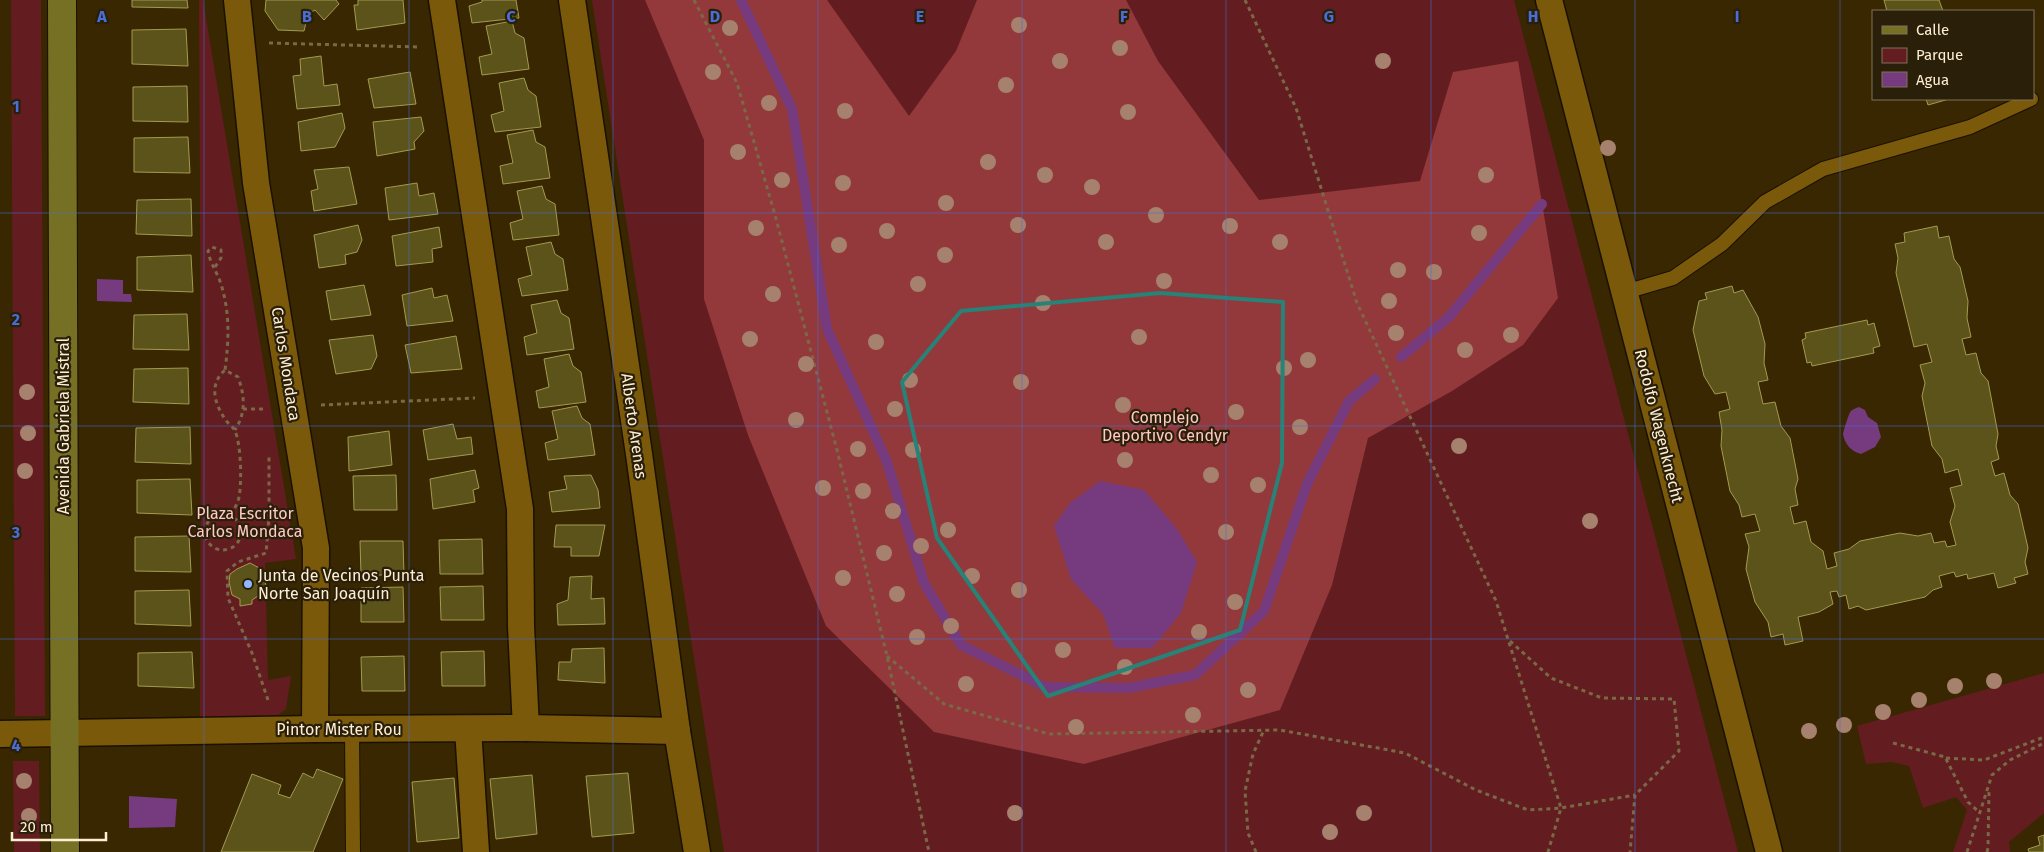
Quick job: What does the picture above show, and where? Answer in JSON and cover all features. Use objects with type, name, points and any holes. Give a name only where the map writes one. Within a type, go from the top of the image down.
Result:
[{"type":"main road","name":"Avenida Gabriela Mistral","points":[[62,0],[65,852]]},
{"type":"street","name":"Carlos Mondaca","points":[[237,0],[280,407],[316,548],[315,729]]},
{"type":"street","points":[[442,0],[520,509],[521,626],[526,728]]},
{"type":"street","name":"Alberto Arenas","points":[[572,0],[639,454],[677,731],[697,852]]},
{"type":"street","name":"Rodolfo Wagenknecht","points":[[1549,0],[1769,852]]},
{"type":"street","name":"Pintor Mister Rou","points":[[0,734],[468,728],[677,731]]},
{"type":"street","points":[[468,728],[476,852]]},
{"type":"lane","points":[[1624,292],[1673,278],[1722,244],[1766,202],[1823,169],[1970,127],[2028,100]]},
{"type":"lane","points":[[352,730],[353,852]]},
{"type":"path","points":[[694,0],[737,83],[775,215],[837,450],[887,656],[930,852]]},
{"type":"path","points":[[1245,0],[1296,108],[1358,303],[1496,601],[1561,808],[1548,852]]},
{"type":"path","points":[[241,42],[449,47]]},
{"type":"path","points":[[214,267],[221,258],[220,250],[212,248],[208,251],[209,259],[214,267],[227,307],[229,335],[225,370],[218,376],[214,387],[215,395],[217,404],[226,420],[235,430],[241,461],[239,498],[231,515]]},
{"type":"path","points":[[225,370],[238,378],[243,392],[242,420],[235,430]]},
{"type":"path","points":[[267,416],[280,407],[503,397]]},
{"type":"path","points":[[269,450],[270,517],[266,553],[238,562],[227,571],[228,598],[252,653],[266,696],[283,729]]},
{"type":"path","points":[[225,513],[231,515],[240,524],[242,535],[236,546],[218,550],[212,547],[205,537],[206,525],[214,516],[225,513]]},
{"type":"path","points":[[887,656],[944,704],[1049,734],[1280,730],[1405,753],[1476,790],[1528,810],[1561,808],[1635,795],[1680,751],[1674,699],[1602,698],[1551,678],[1509,640]]},
{"type":"path","points":[[1256,852],[1248,834],[1245,791],[1252,754],[1264,730]]},
{"type":"path","points":[[1894,743],[1946,758],[1984,760],[2044,737]]},
{"type":"path","points":[[1967,852],[1992,775],[2010,760],[2044,743]]},
{"type":"path","points":[[1946,758],[1968,802],[1980,813]]},
{"type":"path","points":[[1987,852],[1989,786]]},
{"type":"path","points":[[1630,852],[1635,795]]},
{"type":"highlighted area","points":[[1160,293],[1283,302],[1282,463],[1240,630],[1048,696],[937,538],[902,382],[961,311]]},
{"type":"green space","points":[[11,0],[41,0],[45,716],[15,716]]},
{"type":"green space","name":"Plaza Escritor Carlos Mondaca","points":[[199,0],[203,0],[296,559],[265,563],[268,680],[291,676],[286,709],[274,718],[200,718]]},
{"type":"green space","name":"Complejo Deportivo Cendyr","points":[[592,0],[1514,0],[1738,852],[724,852]]},
{"type":"green space","points":[[645,0],[827,0],[909,116],[956,51],[977,0],[1126,0],[1158,61],[1259,200],[1420,181],[1453,72],[1518,61],[1558,298],[1523,345],[1452,391],[1368,438],[1332,585],[1280,710],[1084,764],[934,732],[826,626],[748,435],[704,299],[704,140]]},
{"type":"green space","points":[[2044,673],[2044,813],[2009,842],[2010,852],[1953,852],[1967,810],[1956,797],[1923,808],[1909,766],[1892,762],[1866,764],[1857,726]]},
{"type":"green space","points":[[13,761],[39,761],[40,852],[14,852]]},
{"type":"water","points":[[97,279],[123,280],[123,294],[131,294],[132,302],[97,301]]},
{"type":"water","points":[[1859,407],[1865,410],[1868,417],[1877,423],[1881,437],[1875,447],[1861,454],[1849,447],[1843,434],[1850,412]]},
{"type":"water","points":[[1100,481],[1144,490],[1177,529],[1197,562],[1181,613],[1152,648],[1115,648],[1103,614],[1071,579],[1054,526],[1070,503]]},
{"type":"water","points":[[129,796],[177,799],[175,827],[129,828]]},
{"type":"building","points":[[132,0],[187,0],[188,8],[132,7]]},
{"type":"building","points":[[266,0],[336,0],[339,4],[324,20],[315,10],[308,14],[304,31],[278,30],[265,11]]},
{"type":"building","points":[[358,0],[403,0],[405,23],[357,30],[354,5],[358,5]]},
{"type":"building","points":[[482,0],[516,0],[519,18],[472,23],[469,6],[482,2]]},
{"type":"building","points":[[1884,0],[1939,0],[1943,10],[1887,10]]},
{"type":"building","points":[[512,21],[515,33],[524,38],[529,69],[482,75],[479,57],[492,54],[486,26]]},
{"type":"building","points":[[186,29],[188,66],[132,64],[132,30]]},
{"type":"building","points":[[321,56],[324,86],[337,84],[340,105],[297,109],[293,76],[301,75],[300,59]]},
{"type":"building","points":[[410,72],[416,104],[374,108],[368,79]]},
{"type":"building","points":[[524,78],[528,90],[536,96],[541,127],[495,132],[491,115],[504,111],[499,83]]},
{"type":"building","points":[[187,86],[188,122],[133,121],[133,87]]},
{"type":"building","points":[[1926,100],[1946,100],[1928,105]]},
{"type":"building","points":[[342,113],[345,128],[335,147],[301,151],[298,122]]},
{"type":"building","points":[[421,117],[424,131],[414,142],[415,149],[377,156],[373,122]]},
{"type":"building","points":[[533,130],[536,142],[545,147],[550,178],[503,184],[500,166],[513,163],[507,135]]},
{"type":"building","points":[[188,137],[190,173],[134,172],[134,138]]},
{"type":"building","points":[[349,167],[357,204],[314,211],[311,191],[318,189],[314,170]]},
{"type":"building","points":[[417,183],[419,196],[434,193],[438,214],[389,220],[385,188]]},
{"type":"building","points":[[542,186],[546,199],[555,204],[559,235],[513,240],[510,223],[523,219],[517,191]]},
{"type":"building","points":[[191,199],[192,236],[136,234],[137,200]]},
{"type":"building","points":[[358,225],[362,240],[357,252],[345,255],[346,264],[319,268],[314,235]]},
{"type":"building","points":[[1937,226],[1939,238],[1949,236],[1954,259],[1960,267],[1968,301],[1967,318],[1971,337],[1962,339],[1966,355],[1976,353],[1981,373],[1988,381],[1998,434],[1996,446],[1999,459],[1991,462],[1995,476],[2004,473],[2010,495],[2018,504],[2028,548],[2025,562],[2028,574],[2014,578],[2016,583],[1998,588],[1994,573],[1968,579],[1967,574],[1956,577],[1954,572],[1939,576],[1942,587],[1933,590],[1925,597],[1866,610],[1858,606],[1849,609],[1846,595],[1839,597],[1837,591],[1830,592],[1833,604],[1819,612],[1798,617],[1803,641],[1785,645],[1783,634],[1771,637],[1768,622],[1755,602],[1746,569],[1749,547],[1745,534],[1760,531],[1755,514],[1742,517],[1739,505],[1730,491],[1721,446],[1722,430],[1719,412],[1730,409],[1726,392],[1715,394],[1704,376],[1693,330],[1699,301],[1707,299],[1705,293],[1732,286],[1734,293],[1743,290],[1758,317],[1765,344],[1764,363],[1768,380],[1758,382],[1763,404],[1775,402],[1781,426],[1790,438],[1798,479],[1795,489],[1798,505],[1790,507],[1794,524],[1806,521],[1811,542],[1823,551],[1827,569],[1837,566],[1834,553],[1849,549],[1860,541],[1900,533],[1918,536],[1931,533],[1934,543],[1945,541],[1947,547],[1956,545],[1950,522],[1955,506],[1950,488],[1962,485],[1958,469],[1945,473],[1942,459],[1932,446],[1922,396],[1925,383],[1920,365],[1932,362],[1927,344],[1914,347],[1896,273],[1898,258],[1895,244],[1905,242],[1904,233]]},
{"type":"building","points":[[439,227],[442,247],[432,249],[433,262],[396,266],[392,236]]},
{"type":"building","points":[[551,242],[555,254],[563,259],[568,290],[522,296],[518,279],[532,275],[526,247]]},
{"type":"building","points":[[191,255],[193,292],[137,290],[137,257]]},
{"type":"building","points":[[364,285],[371,315],[331,320],[326,291]]},
{"type":"building","points":[[432,288],[434,298],[447,295],[453,321],[407,326],[402,295]]},
{"type":"building","points":[[557,300],[561,313],[569,318],[574,349],[527,355],[524,337],[537,333],[531,305]]},
{"type":"building","points":[[187,314],[189,350],[133,349],[134,315]]},
{"type":"building","points":[[1867,320],[1868,325],[1874,323],[1880,346],[1873,348],[1874,353],[1812,366],[1811,362],[1807,363],[1802,340],[1806,338],[1805,333]]},
{"type":"building","points":[[373,335],[377,356],[371,369],[336,374],[329,340]]},
{"type":"building","points":[[456,336],[462,369],[411,373],[405,345]]},
{"type":"building","points":[[569,354],[573,366],[581,372],[586,402],[539,408],[536,391],[549,387],[544,359]]},
{"type":"building","points":[[188,368],[189,404],[133,402],[134,369]]},
{"type":"building","points":[[577,406],[582,418],[590,424],[595,455],[548,460],[545,443],[558,439],[552,411]]},
{"type":"building","points":[[453,424],[457,439],[471,437],[473,454],[428,460],[423,430]]},
{"type":"building","points":[[190,427],[191,464],[135,462],[136,428]]},
{"type":"building","points":[[389,431],[392,465],[349,471],[348,437]]},
{"type":"building","points":[[475,470],[479,488],[473,490],[475,502],[433,509],[430,479]]},
{"type":"building","points":[[396,475],[397,510],[354,510],[353,476]]},
{"type":"building","points":[[591,475],[598,490],[600,508],[552,512],[549,492],[567,489],[564,476]]},
{"type":"building","points":[[190,479],[192,515],[137,513],[137,480]]},
{"type":"building","points":[[556,525],[605,525],[599,556],[571,556],[571,547],[554,547]]},
{"type":"building","points":[[189,536],[191,572],[135,571],[135,537]]},
{"type":"building","points":[[482,539],[483,574],[440,574],[439,540]]},
{"type":"building","points":[[360,541],[403,541],[404,575],[361,575]]},
{"type":"building","name":"Junta de Vecinos Punta Norte San Joaquín","points":[[250,563],[263,570],[266,586],[252,600],[252,604],[240,606],[240,599],[232,595],[229,582],[230,574]]},
{"type":"building","points":[[592,576],[591,599],[604,598],[605,624],[558,625],[557,604],[568,600],[570,577]]},
{"type":"building","points":[[483,586],[484,620],[441,620],[440,587]]},
{"type":"building","points":[[403,587],[404,622],[361,622],[361,588]]},
{"type":"building","points":[[189,590],[191,626],[135,624],[135,591]]},
{"type":"building","points":[[604,648],[605,683],[558,680],[559,662],[571,662],[572,649]]},
{"type":"building","points":[[484,651],[485,686],[442,686],[441,652]]},
{"type":"building","points":[[192,652],[194,688],[138,686],[138,653]]},
{"type":"building","points":[[404,656],[405,691],[362,691],[361,657]]},
{"type":"building","points":[[317,769],[343,779],[313,852],[221,852],[252,774],[281,785],[278,794],[290,798],[303,773],[313,778]]},
{"type":"building","points":[[628,773],[634,833],[592,837],[586,776]]},
{"type":"building","points":[[532,775],[537,834],[496,839],[490,779]]},
{"type":"building","points":[[454,778],[459,838],[417,842],[412,782]]},
{"type":"building","points":[[2044,835],[2044,852],[2029,852],[2028,849],[2040,845],[2038,837]]},
{"type":"waterway","points":[[741,0],[792,109],[827,329],[887,462],[924,583],[961,645],[1045,687],[1128,688],[1195,675],[1264,611],[1307,484],[1349,401],[1375,379]]},
{"type":"waterway","points":[[1401,357],[1449,317],[1542,204]]},
{"type":"place","name":"Junta de Vecinos Punta Norte San Joaquín","points":[[248,584]]}]
